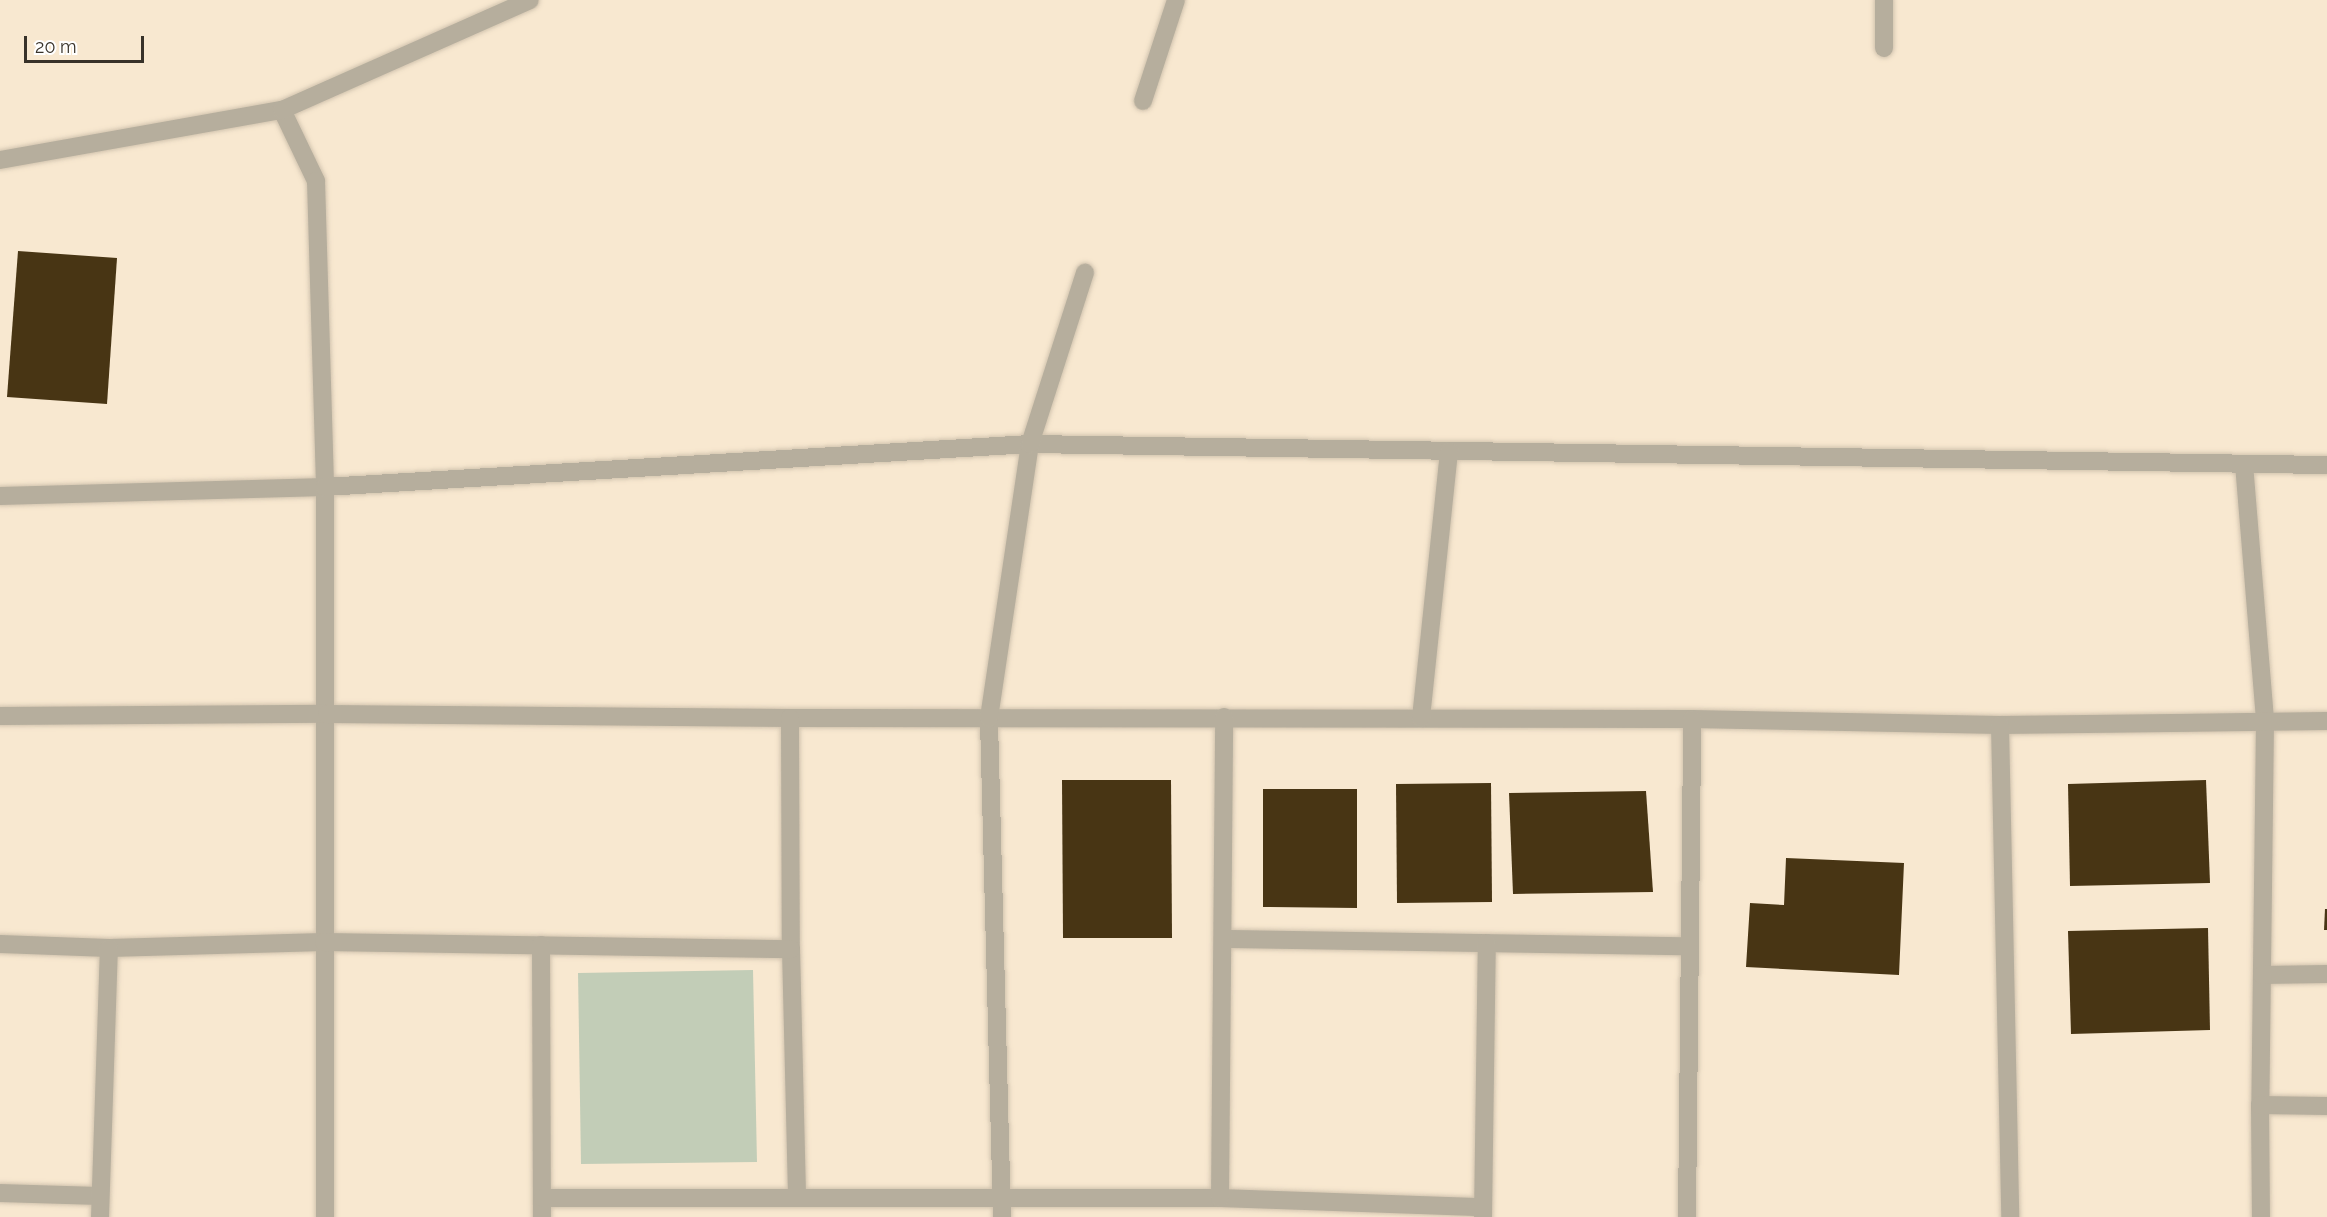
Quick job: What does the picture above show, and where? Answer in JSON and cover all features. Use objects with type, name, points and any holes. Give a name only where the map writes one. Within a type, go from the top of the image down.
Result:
[{"type":"street","points":[[0,160],[282,110],[530,0]]},
{"type":"street","points":[[1143,101],[1176,0]]},
{"type":"street","points":[[1884,0],[1884,48]]},
{"type":"street","points":[[282,110],[316,181],[325,487],[327,714],[324,942],[325,1217]]},
{"type":"street","points":[[1002,1217],[990,718],[1030,444],[1085,273]]},
{"type":"street","points":[[0,496],[325,487],[1030,444],[2327,465]]},
{"type":"street","points":[[1421,718],[1449,451]]},
{"type":"street","points":[[2244,464],[2265,722],[2260,1105],[2261,1217]]},
{"type":"street","points":[[0,716],[327,714],[790,718],[1692,719],[2000,725],[2327,721]]},
{"type":"street","points":[[1220,1198],[1224,939],[1224,717]]},
{"type":"street","points":[[790,718],[791,949],[796,1198]]},
{"type":"street","points":[[1688,1217],[1692,719]]},
{"type":"street","points":[[2000,725],[2010,1217]]},
{"type":"street","points":[[1224,939],[1689,946]]},
{"type":"street","points":[[0,944],[109,948],[324,942],[791,949]]},
{"type":"street","points":[[543,1198],[1002,1196],[1220,1198],[1483,1212],[1487,943]]},
{"type":"street","points":[[541,945],[542,1217]]},
{"type":"street","points":[[100,1217],[109,948]]},
{"type":"street","points":[[2262,975],[2327,974]]},
{"type":"street","points":[[2260,1105],[2327,1106]]},
{"type":"street","points":[[0,1193],[99,1196]]},
{"type":"green space","points":[[753,970],[757,1162],[581,1164],[578,973]]},
{"type":"building","points":[[18,251],[117,258],[107,404],[7,397]]},
{"type":"building","points":[[1062,780],[1171,780],[1172,938],[1063,938]]},
{"type":"building","points":[[2206,780],[2210,883],[2070,886],[2068,784]]},
{"type":"building","points":[[1491,783],[1492,902],[1397,903],[1396,784]]},
{"type":"building","points":[[1263,789],[1357,789],[1357,908],[1263,907]]},
{"type":"building","points":[[1646,791],[1653,892],[1513,894],[1509,793]]},
{"type":"building","points":[[1786,858],[1904,863],[1899,975],[1746,967],[1750,903],[1784,905]]},
{"type":"building","points":[[2325,909],[2327,909],[2327,930],[2324,930]]},
{"type":"building","points":[[2208,928],[2210,1030],[2071,1034],[2068,931]]}]
